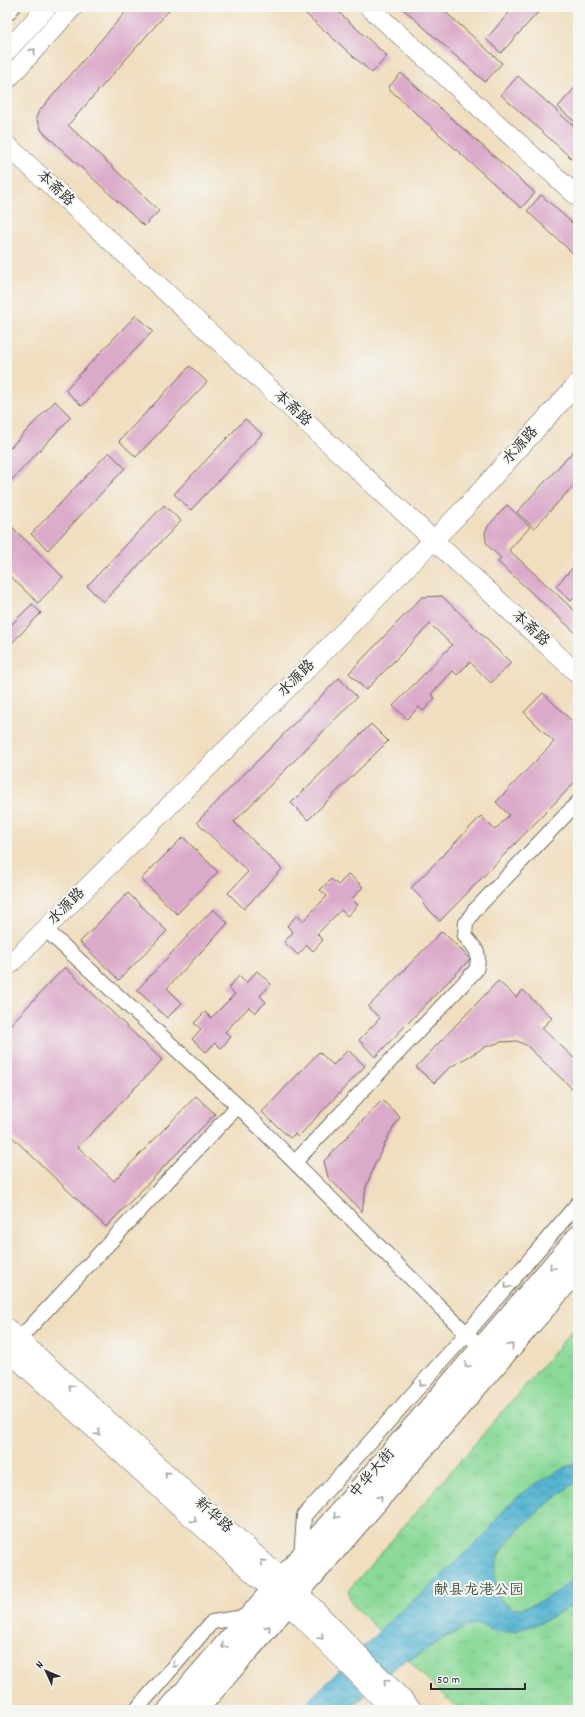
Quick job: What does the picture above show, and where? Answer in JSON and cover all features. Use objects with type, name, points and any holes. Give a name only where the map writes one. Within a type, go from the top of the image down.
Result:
[{"type":"main road","name":"中华大街","points":[[169,1710],[250,1616],[285,1592],[300,1558],[474,1341],[578,1237]]},
{"type":"main road","name":"中华大街","points":[[196,1710],[285,1592],[578,1269]]},
{"type":"street","points":[[7,14],[13,7]]},
{"type":"street","points":[[7,51],[47,7]]},
{"type":"street","points":[[7,80],[73,7]]},
{"type":"street","points":[[369,7],[578,197]]},
{"type":"street","name":"本斋路","points":[[7,145],[578,674]]},
{"type":"street","name":"水源路","points":[[7,967],[304,672],[466,508],[578,383]]},
{"type":"street","points":[[295,1162],[476,970],[479,958],[476,949],[465,936],[466,923],[474,911],[578,802]]},
{"type":"street","points":[[45,929],[238,1106],[474,1341],[578,1203]]},
{"type":"street","points":[[11,1339],[238,1106]]},
{"type":"street","name":"新华路","points":[[11,1339],[413,1710]]},
{"type":"street","name":"新华路","points":[[285,1592],[392,1710]]},
{"type":"street","points":[[136,1710],[212,1622],[250,1616]]},
{"type":"green space","name":"献县龙港公园","points":[[578,1324],[578,1710],[458,1710],[351,1603],[348,1591]]},
{"type":"water","points":[[578,1461],[578,1482],[570,1486],[536,1514],[512,1538],[503,1550],[497,1563],[495,1575],[500,1599],[513,1609],[522,1608],[548,1598],[578,1574],[578,1602],[542,1622],[513,1631],[499,1632],[473,1624],[444,1638],[421,1654],[404,1660],[349,1710],[301,1710],[313,1696],[405,1606],[421,1595],[489,1531],[496,1519],[516,1499],[540,1481]]},
{"type":"building","points":[[130,7],[172,7],[68,125],[159,211],[144,226],[42,131],[36,118],[39,111]]},
{"type":"building","points":[[298,7],[333,7],[387,56],[372,73]]},
{"type":"building","points":[[401,7],[440,7],[502,63],[485,82]]},
{"type":"building","points":[[514,7],[543,7],[501,53],[486,39]]},
{"type":"building","points":[[401,73],[535,193],[521,208],[388,88]]},
{"type":"building","points":[[518,76],[578,130],[578,164],[501,95]]},
{"type":"building","points":[[578,84],[578,116],[574,121],[558,107]]},
{"type":"building","points":[[541,195],[578,228],[578,258],[527,211]]},
{"type":"building","points":[[136,315],[153,331],[82,406],[65,390]]},
{"type":"building","points":[[190,366],[207,382],[136,457],[119,441]]},
{"type":"building","points":[[55,401],[71,417],[7,485],[7,451]]},
{"type":"building","points":[[245,419],[262,434],[191,510],[174,494]]},
{"type":"building","points":[[578,446],[578,481],[534,528],[517,512]]},
{"type":"building","points":[[109,452],[125,468],[48,550],[31,534]]},
{"type":"building","points":[[164,505],[181,521],[103,602],[87,586]]},
{"type":"building","points":[[507,505],[530,527],[509,550],[578,614],[578,635],[498,562],[501,558],[489,547],[486,541],[485,532],[488,526]]},
{"type":"building","points":[[7,522],[63,577],[38,603],[7,573]]},
{"type":"building","points":[[578,562],[578,593],[571,601],[556,586]]},
{"type":"building","points":[[442,596],[511,663],[491,683],[470,662],[457,675],[453,671],[431,694],[435,698],[423,711],[419,707],[407,719],[393,706],[452,645],[430,624],[366,690],[349,673],[422,597]]},
{"type":"building","points":[[32,604],[41,613],[7,648],[7,629]]},
{"type":"building","points":[[339,678],[357,697],[234,822],[282,869],[244,909],[228,893],[248,872],[197,822]]},
{"type":"building","points":[[543,693],[578,727],[578,779],[440,921],[423,904],[425,902],[411,888],[481,816],[495,830],[509,815],[496,802],[554,742],[524,712]]},
{"type":"building","points":[[371,724],[388,741],[308,820],[291,803]]},
{"type":"building","points":[[183,837],[218,872],[177,914],[141,879]]},
{"type":"building","points":[[349,874],[363,887],[352,899],[358,905],[347,916],[341,910],[317,934],[323,940],[313,951],[307,945],[298,955],[284,942],[293,932],[287,926],[297,915],[303,921],[327,896],[320,890],[331,879],[338,885]]},
{"type":"building","points":[[128,893],[167,931],[119,980],[80,942]]},
{"type":"building","points":[[213,909],[228,923],[167,988],[182,1003],[167,1018],[137,990]]},
{"type":"building","points":[[442,931],[470,959],[375,1057],[359,1040],[380,1018],[368,1007]]},
{"type":"building","points":[[65,967],[162,1060],[78,1147],[114,1181],[196,1096],[215,1114],[106,1227],[7,1132],[7,1028]]},
{"type":"building","points":[[257,971],[271,984],[260,996],[266,1002],[255,1013],[249,1007],[225,1032],[231,1037],[221,1048],[215,1043],[206,1052],[192,1039],[201,1029],[194,1023],[205,1012],[211,1018],[235,994],[228,988],[239,976],[246,983]]},
{"type":"building","points":[[498,981],[516,997],[523,990],[552,1018],[542,1028],[578,1062],[578,1094],[526,1045],[517,1041],[501,1042],[485,1047],[449,1068],[434,1083],[416,1067]]},
{"type":"building","points":[[348,1050],[365,1066],[298,1137],[295,1134],[290,1138],[262,1112],[319,1052],[333,1065]]},
{"type":"building","points":[[382,1100],[400,1117],[390,1133],[375,1164],[366,1187],[362,1212],[328,1177],[324,1161]]}]
